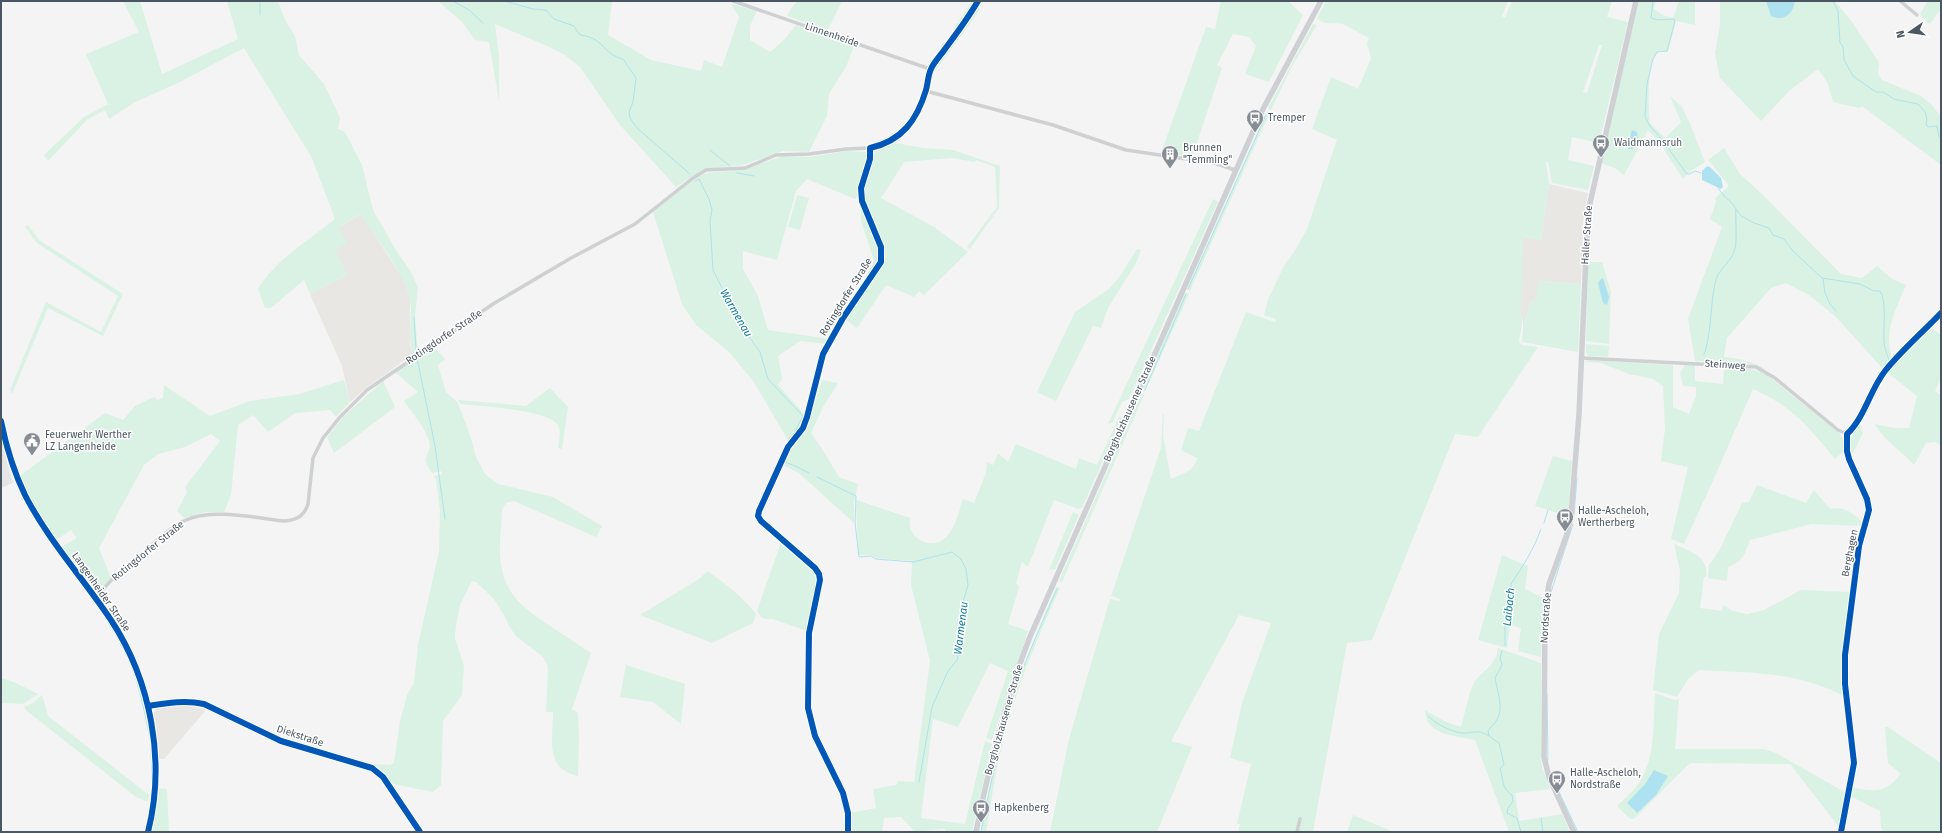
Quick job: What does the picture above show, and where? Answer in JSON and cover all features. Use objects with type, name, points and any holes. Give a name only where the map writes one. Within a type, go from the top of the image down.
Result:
[{"type":"street","name":"Linnenheide","points":[[733,1],[930,69]]},
{"type":"street","points":[[930,69],[966,21],[978,1]]},
{"type":"street","name":"Borgholzhausener Straße","points":[[976,832],[995,744],[1013,682],[1029,639],[1235,170],[1274,86],[1321,1]]},
{"type":"street","name":"Haller Straße","points":[[1582,356],[1589,203],[1636,1]]},
{"type":"street","points":[[1900,1],[1917,15]]},
{"type":"street","name":"Rotingdorfer Straße","points":[[97,599],[113,579],[169,532],[186,520],[194,517],[211,515],[284,521],[299,518],[306,512],[314,458],[323,438],[340,417],[367,390],[493,304],[571,258],[635,224],[693,178],[706,170],[745,168],[776,155],[809,154],[846,149],[870,148],[889,143],[905,131],[911,123],[926,91],[930,69]]},
{"type":"street","points":[[926,91],[1053,125],[1126,150],[1214,163],[1235,170]]},
{"type":"street","name":"Rotingdorfer Straße","points":[[848,832],[848,813],[844,793],[815,736],[808,708],[809,633],[820,580],[819,574],[761,521],[758,516],[782,458],[790,444],[803,428],[823,354],[843,318],[881,262],[881,247],[862,201],[861,188],[870,159],[870,148]]},
{"type":"street","points":[[1847,434],[1856,423],[1875,386],[1885,371],[1941,313]]},
{"type":"street","name":"Steinweg","points":[[1582,356],[1756,368],[1775,378],[1838,430],[1847,434]]},
{"type":"street","name":"Nordstraße","points":[[1574,832],[1545,766],[1545,612],[1549,584],[1567,534],[1571,516],[1582,356]]},
{"type":"street","name":"Langenheider Straße","points":[[1,420],[12,461],[25,495],[54,541],[112,621],[130,655],[148,706],[154,741],[156,776],[148,832]]},
{"type":"street","name":"Berghagen","points":[[1841,832],[1854,763],[1846,684],[1845,655],[1860,546],[1869,510],[1867,499],[1849,459],[1847,434]]},
{"type":"street","name":"Diekstraße","points":[[148,706],[191,701],[204,704],[281,741],[372,768],[383,777],[420,832]]},
{"type":"street","points":[[1297,832],[1300,819]]},
{"type":"shaded area","points":[[1549,184],[1588,193],[1583,222],[1581,284],[1540,281],[1535,302],[1531,301],[1523,328],[1520,297],[1523,237],[1541,240]]},
{"type":"shaded area","points":[[361,214],[405,282],[410,299],[410,345],[413,354],[366,388],[350,402],[342,366],[310,294],[347,275],[335,249],[339,227]]},
{"type":"shaded area","points":[[1,440],[13,483],[1,488]]},
{"type":"shaded area","points":[[182,704],[206,710],[164,759],[158,759],[153,714],[157,709]]},
{"type":"green space","points":[[123,1],[140,1],[162,74],[238,39],[227,1],[278,1],[286,22],[295,36],[299,55],[324,84],[340,118],[338,129],[345,132],[362,165],[373,210],[397,252],[410,270],[418,287],[415,316],[417,343],[420,350],[413,354],[411,347],[411,306],[407,290],[389,256],[360,214],[339,227],[347,243],[336,250],[347,275],[310,294],[304,280],[271,308],[265,308],[258,289],[266,278],[283,259],[335,219],[312,158],[244,48],[176,84],[135,102],[109,119],[105,110],[87,120],[48,161],[44,155],[84,117],[108,104],[86,54],[139,32]]},
{"type":"green space","points":[[438,1],[612,1],[608,35],[651,60],[701,71],[704,60],[722,67],[739,17],[731,4],[757,11],[750,26],[750,40],[770,52],[784,40],[796,25],[854,46],[846,67],[829,94],[827,116],[809,152],[783,151],[743,165],[704,169],[676,187],[620,125],[580,67],[565,55],[495,24],[499,56],[499,101],[489,42],[475,40],[463,23]]},
{"type":"green space","points":[[798,1],[842,1],[828,30],[787,16],[791,8]]},
{"type":"green space","points":[[972,1],[976,1],[958,29],[954,27]]},
{"type":"green space","points":[[1221,1],[1288,1],[1303,15],[1269,82],[1245,74],[1256,46],[1249,37],[1233,34],[1217,65],[1222,68],[1192,157],[1161,153],[1206,27],[1215,29]]},
{"type":"green space","points":[[1326,1],[1508,1],[1502,16],[1505,18],[1512,1],[1612,1],[1607,17],[1628,22],[1599,143],[1572,137],[1568,160],[1594,166],[1588,190],[1552,183],[1548,162],[1546,162],[1549,184],[1541,240],[1523,237],[1521,315],[1523,317],[1519,342],[1522,345],[1538,347],[1478,437],[1455,434],[1372,640],[1347,643],[1313,832],[1238,832],[1240,824],[1237,824],[1251,764],[1230,758],[1242,703],[1271,623],[1239,615],[1171,741],[1192,747],[1157,832],[1050,832],[1069,739],[1110,599],[1119,601],[1120,599],[1111,596],[1161,448],[1163,414],[1164,413],[1163,436],[1171,479],[1187,472],[1196,462],[1197,458],[1181,450],[1188,428],[1199,431],[1246,312],[1275,322],[1276,319],[1264,315],[1268,299],[1285,264],[1294,252],[1307,229],[1337,140],[1312,129],[1331,77],[1358,89],[1371,58],[1367,43],[1369,38],[1342,24],[1326,23],[1317,18]],"holes":[[[1599,45],[1602,45],[1587,93],[1583,92]]]},
{"type":"green space","points":[[1639,1],[1656,1],[1654,9],[1664,16],[1673,18],[1679,1],[1695,1],[1695,25],[1676,21],[1668,52],[1659,52],[1653,59],[1649,87],[1650,123],[1665,138],[1681,122],[1670,96],[1682,107],[1705,162],[1689,172],[1683,179],[1660,143],[1648,130],[1624,175],[1615,168],[1601,163]]},
{"type":"green space","points":[[1720,1],[1835,1],[1852,22],[1879,62],[1878,74],[1882,80],[1921,96],[1932,105],[1941,117],[1941,165],[1862,106],[1860,108],[1833,101],[1827,82],[1818,69],[1789,91],[1761,121],[1720,78],[1715,53],[1720,25]]},
{"type":"green space","points":[[1928,1],[1941,1],[1941,9],[1930,24],[1922,18],[1920,14]]},
{"type":"green space","points":[[978,5],[980,10],[935,71],[935,68]]},
{"type":"green space","points":[[1313,24],[1317,25],[1292,66],[1271,110],[1268,108]]},
{"type":"green space","points":[[1266,113],[1269,114],[1190,291],[1187,289]]},
{"type":"green space","points":[[895,143],[924,148],[953,150],[1000,166],[999,208],[970,249],[967,247],[997,207],[995,167],[976,160],[975,162],[952,158],[904,162],[881,198],[934,227],[968,252],[924,295],[919,291],[914,297],[886,285],[857,328],[845,319],[884,263],[885,253],[864,201],[863,187],[875,152]]},
{"type":"green space","points":[[1724,148],[1740,174],[1762,194],[1841,274],[1862,278],[1877,266],[1892,279],[1906,285],[1895,312],[1890,331],[1889,341],[1893,360],[1883,369],[1836,317],[1809,295],[1786,283],[1771,288],[1727,338],[1724,357],[1757,364],[1767,370],[1746,364],[1695,361],[1688,319],[1722,227],[1710,219],[1716,202],[1715,198],[1729,186],[1708,160]]},
{"type":"green space","points":[[847,151],[866,152],[867,157],[859,188],[859,194],[855,199],[807,179],[796,191],[777,260],[743,251],[743,269],[758,296],[768,330],[829,339],[827,344],[800,341],[778,356],[782,379],[778,385],[806,416],[801,427],[789,442],[754,382],[729,352],[696,325],[682,304],[653,212],[673,195],[698,177],[707,173],[745,169],[783,156],[809,157]]},
{"type":"green space","points":[[797,195],[809,198],[800,230],[788,227]]},
{"type":"green space","points":[[1213,199],[1218,202],[1129,399],[1122,402],[1113,422],[1108,424]]},
{"type":"green space","points":[[861,202],[881,253],[879,262],[866,282],[864,281],[874,260],[861,221]]},
{"type":"green space","points":[[28,225],[39,240],[123,294],[103,336],[48,308],[12,394],[10,390],[46,302],[101,332],[118,296],[37,243],[25,227]]},
{"type":"green space","points":[[1137,249],[1141,250],[1136,263],[1108,308],[1101,328],[1093,326],[1056,401],[1037,392],[1075,312],[1110,288],[1120,276]]},
{"type":"green space","points":[[1588,262],[1602,262],[1611,292],[1609,344],[1586,341]]},
{"type":"green space","points":[[1539,281],[1581,284],[1578,352],[1522,342],[1523,328],[1531,301],[1535,302]]},
{"type":"green space","points":[[1185,293],[1189,294],[1145,391],[1142,390]]},
{"type":"green space","points":[[1931,326],[1941,336],[1941,378],[1935,391],[1941,395],[1941,446],[1936,442],[1926,443],[1914,465],[1883,436],[1875,424],[1894,428],[1909,428],[1917,396],[1887,372]]},
{"type":"green space","points":[[1586,344],[1609,346],[1608,357],[1588,356],[1586,353]]},
{"type":"green space","points":[[430,348],[436,349],[445,359],[438,365],[446,392],[458,403],[471,438],[476,457],[485,474],[498,484],[553,497],[602,526],[596,537],[514,501],[506,503],[502,509],[500,557],[508,586],[526,609],[591,653],[572,709],[578,713],[578,776],[567,772],[560,767],[555,760],[552,742],[553,712],[546,712],[547,664],[543,657],[516,636],[494,599],[476,582],[472,581],[460,605],[456,625],[455,638],[464,666],[462,695],[443,721],[441,785],[433,792],[393,784],[379,769],[372,765],[390,765],[394,763],[400,721],[407,695],[414,683],[418,645],[439,552],[440,510],[436,479],[434,476],[442,474],[441,471],[432,473],[428,467],[426,458],[430,446],[429,441],[421,425],[404,401],[418,392],[395,372]]},
{"type":"green space","points":[[1589,360],[1673,365],[1673,407],[1689,414],[1696,396],[1696,387],[1683,386],[1680,373],[1685,365],[1695,365],[1695,381],[1723,384],[1724,367],[1746,368],[1765,373],[1840,434],[1844,441],[1844,451],[1835,459],[1807,427],[1789,410],[1778,402],[1753,389],[1684,544],[1671,539],[1688,467],[1661,461],[1665,428],[1663,386],[1653,379],[1629,374],[1601,363],[1585,362]]},
{"type":"green space","points":[[344,380],[350,402],[336,417],[330,410],[295,413],[268,432],[253,415],[238,425],[231,495],[224,512],[205,512],[184,518],[177,511],[187,492],[185,487],[220,441],[211,434],[185,447],[158,454],[144,465],[99,548],[111,578],[98,593],[94,591],[61,547],[77,538],[71,530],[56,540],[28,494],[21,475],[105,413],[123,420],[135,406],[154,397],[158,400],[163,398],[164,385],[210,416],[250,401],[299,394]]},
{"type":"green space","points":[[822,380],[838,383],[823,407],[811,433],[839,477],[858,484],[854,502],[854,523],[799,473],[783,465],[792,445],[805,428],[815,394],[819,390]]},
{"type":"green space","points":[[383,381],[395,407],[334,453],[327,437],[342,418]]},
{"type":"green space","points":[[550,388],[568,407],[562,449],[558,448],[560,436],[559,427],[551,419],[527,412],[461,404],[458,400],[526,406]]},
{"type":"green space","points":[[1141,395],[1144,395],[1062,582],[1059,581]]},
{"type":"green space","points":[[1119,417],[1122,417],[1082,508],[1078,509],[1054,500],[1028,567],[1022,562],[1016,583],[1019,587],[1008,624],[1028,631],[992,740],[986,738],[1008,671],[990,663],[958,727],[933,719],[921,818],[965,824],[985,741],[992,744],[972,832],[945,832],[945,829],[941,829],[915,832],[901,817],[884,818],[882,832],[850,832],[850,813],[876,808],[873,789],[896,785],[898,781],[914,782],[930,661],[911,585],[912,561],[877,558],[871,555],[858,555],[856,500],[910,518],[912,532],[916,537],[928,543],[935,543],[941,541],[950,532],[955,523],[963,499],[974,503],[986,473],[987,462],[993,465],[998,453],[1008,462],[1016,444],[1076,469],[1079,458],[1097,465]]},
{"type":"green space","points":[[1861,425],[1863,433],[1851,457],[1850,444],[1852,437],[1857,426]]},
{"type":"green space","points":[[1553,456],[1572,461],[1568,516],[1535,506]]},
{"type":"green space","points":[[1757,485],[1806,503],[1814,490],[1830,509],[1836,508],[1848,511],[1864,524],[1863,526],[1811,524],[1750,540],[1743,557],[1728,567],[1727,581],[1708,578],[1709,565],[1719,551],[1742,503],[1749,502]]},
{"type":"green space","points":[[1073,512],[1079,515],[1055,569],[1049,570]]},
{"type":"green space","points":[[781,542],[807,562],[815,570],[817,575],[817,590],[807,631],[773,619],[765,619],[761,617],[757,611]]},
{"type":"green space","points":[[1674,544],[1692,552],[1702,559],[1705,564],[1706,577],[1704,577],[1700,608],[1722,611],[1723,605],[1733,611],[1747,614],[1764,610],[1801,590],[1850,592],[1844,655],[1846,697],[1828,688],[1792,678],[1756,673],[1699,670],[1688,679],[1677,697],[1653,690],[1659,634],[1679,593],[1680,571]]},
{"type":"green space","points":[[1502,555],[1528,566],[1525,589],[1543,598],[1541,657],[1518,651],[1521,628],[1510,625],[1507,648],[1478,640]]},
{"type":"green space","points":[[708,571],[734,591],[751,608],[756,614],[753,623],[712,643],[640,615],[699,579]]},
{"type":"green space","points":[[1056,587],[1060,588],[1035,646],[1013,705],[993,788],[986,832],[980,832],[998,745],[1017,683]]},
{"type":"green space","points":[[1498,648],[1541,663],[1541,757],[1542,767],[1550,789],[1515,793],[1519,821],[1562,814],[1570,832],[1509,832],[1475,740],[1443,733],[1430,725],[1426,718],[1425,710],[1446,722],[1461,727],[1472,687],[1478,677],[1494,660],[1497,655]]},
{"type":"green space","points":[[626,665],[685,684],[681,724],[653,702],[620,697]]},
{"type":"green space","points":[[1,678],[14,682],[38,694],[23,704],[1,703]]},
{"type":"green space","points":[[1655,693],[1674,700],[1679,699],[1675,749],[1763,749],[1776,753],[1846,793],[1839,827],[1790,764],[1690,763],[1634,819],[1630,819],[1617,806],[1630,794],[1640,781],[1649,761],[1654,727]],"holes":[[[1654,770],[1636,813],[1627,803],[1645,784]]]},
{"type":"green space","points":[[42,695],[48,716],[149,795],[148,802],[136,797],[27,711],[24,707],[33,703]]},
{"type":"green space","points":[[1885,727],[1888,727],[1941,763],[1941,832],[1884,832],[1881,828],[1880,811],[1848,795],[1851,787],[1867,790],[1879,790],[1895,781],[1901,774],[1888,763]]},
{"type":"green space","points":[[159,788],[167,789],[169,832],[152,832]]},
{"type":"green space","points":[[1353,815],[1394,832],[1347,832]]},
{"type":"water","points":[[1766,1],[1795,1],[1792,10],[1787,16],[1776,18],[1771,16]]},
{"type":"water","points":[[1632,130],[1637,132],[1638,140],[1633,149],[1628,149],[1627,146]]},
{"type":"water","points":[[1707,166],[1721,178],[1723,187],[1721,189],[1702,180],[1702,171]]},
{"type":"water","points":[[1603,278],[1609,297],[1607,305],[1603,303],[1598,283]]},
{"type":"water","points":[[1654,770],[1668,776],[1656,795],[1637,813],[1627,803],[1645,784]]},
{"type":"waterway","points":[[260,1],[260,15]]},
{"type":"waterway","points":[[453,1],[469,10],[483,23]]},
{"type":"waterway","name":"Warmenau","points":[[504,1],[533,9],[546,10],[554,19],[574,26],[579,34],[596,40],[613,55],[623,59],[636,78],[633,102],[629,112],[630,118],[637,128],[690,174]]},
{"type":"waterway","points":[[1653,1],[1651,18],[1658,20],[1674,19],[1675,21],[1667,51],[1657,52],[1653,59],[1647,84],[1645,117],[1650,126],[1686,173],[1689,174],[1695,171],[1701,173]]},
{"type":"waterway","points":[[1833,1],[1838,11],[1840,43],[1843,46],[1844,60],[1853,76],[1876,92],[1883,92],[1894,99],[1918,104],[1925,112],[1927,119],[1926,125],[1929,127],[1937,126],[1939,137],[1941,139]]},
{"type":"waterway","points":[[1188,289],[1266,115]]},
{"type":"waterway","points":[[710,150],[730,166]]},
{"type":"waterway","points":[[737,173],[754,176]]},
{"type":"waterway","name":"Warmenau","points":[[695,181],[699,179],[709,199],[712,210],[710,221],[713,270],[740,324],[760,352],[768,379],[803,416],[793,435]]},
{"type":"waterway","points":[[1718,188],[1741,216],[1754,223],[1769,228],[1773,235],[1784,239],[1793,251],[1822,278],[1860,284],[1874,291],[1880,291],[1884,308],[1884,343],[1889,360]]},
{"type":"waterway","points":[[1704,355],[1710,328],[1715,283],[1719,274],[1732,256],[1735,248],[1736,209]]},
{"type":"waterway","points":[[1823,279],[1825,293],[1830,304],[1836,311]]},
{"type":"waterway","points":[[1145,390],[1186,294]]},
{"type":"waterway","points":[[414,317],[416,349]]},
{"type":"waterway","points":[[417,358],[435,446],[445,519]]},
{"type":"waterway","name":"Warmenau","points":[[791,446],[784,462],[809,473]]},
{"type":"waterway","name":"Warmenau","points":[[817,477],[856,496],[855,523],[859,557],[871,556],[876,559],[913,562],[952,552],[961,559],[966,569],[968,585],[961,609],[963,624],[961,643],[957,660],[948,671],[932,707],[919,782]]},
{"type":"waterway","points":[[1574,515],[1577,478]]},
{"type":"waterway","name":"Laibach","points":[[1544,523],[1548,510]]},
{"type":"waterway","points":[[1551,592],[1573,524]]},
{"type":"waterway","name":"Laibach","points":[[1505,645],[1505,626],[1512,590],[1511,584],[1532,550],[1541,529]]},
{"type":"waterway","points":[[981,832],[997,757],[1011,702],[1026,660],[1057,589]]},
{"type":"waterway","points":[[97,605],[119,640],[136,679],[150,739]]},
{"type":"waterway","points":[[1548,611],[1548,620]]},
{"type":"waterway","name":"Laibach","points":[[1502,651],[1500,658],[1502,665],[1495,678],[1500,700],[1500,711],[1499,716],[1488,731],[1489,736],[1499,743],[1504,764],[1500,769],[1503,784],[1506,790],[1512,795],[1513,801],[1508,808],[1507,813],[1517,818],[1521,832]]},
{"type":"waterway","points":[[1547,694],[1548,760]]},
{"type":"waterway","name":"Laibach","points":[[1428,716],[1439,725],[1453,731],[1462,733],[1481,732],[1489,736]]},
{"type":"waterway","points":[[151,745],[152,781]]},
{"type":"waterway","points":[[1551,775],[1578,832]]},
{"type":"waterway","name":"Laibach","points":[[1541,818],[1543,832]]},
{"type":"cycle path","points":[[848,832],[848,813],[843,793],[815,736],[808,708],[809,633],[820,580],[819,574],[815,568],[761,521],[758,516],[788,447],[803,428],[823,354],[843,318],[881,262],[881,247],[862,201],[861,188],[870,159],[870,148],[891,140],[907,128],[913,120],[926,90],[932,66],[978,1]]},
{"type":"cycle path","points":[[1841,832],[1854,763],[1845,684],[1845,655],[1859,546],[1869,510],[1867,499],[1849,459],[1847,451],[1847,434],[1863,412],[1875,386],[1885,371],[1905,348],[1941,313]]},
{"type":"cycle path","points":[[1,421],[5,440],[17,477],[34,512],[111,620],[125,644],[136,669],[145,695],[155,750],[153,805],[148,832]]},
{"type":"cycle path","points":[[148,706],[183,702],[204,704],[281,741],[372,768],[383,777],[420,832]]},
{"type":"place","name":"Tremper","points":[[1255,133]]},
{"type":"place","name":"Waidmannsruh","points":[[1601,158]]},
{"type":"place","name":"Brunnen \"Temming\"","points":[[1170,169]]},
{"type":"place","name":"Feuerwehr Werther LZ Langenheide","points":[[32,456]]},
{"type":"place","name":"Halle-Ascheloh, Wertherberg","points":[[1565,532]]},
{"type":"place","name":"Halle-Ascheloh, Nordstraße","points":[[1557,794]]},
{"type":"place","name":"Hapkenberg","points":[[981,823]]}]
